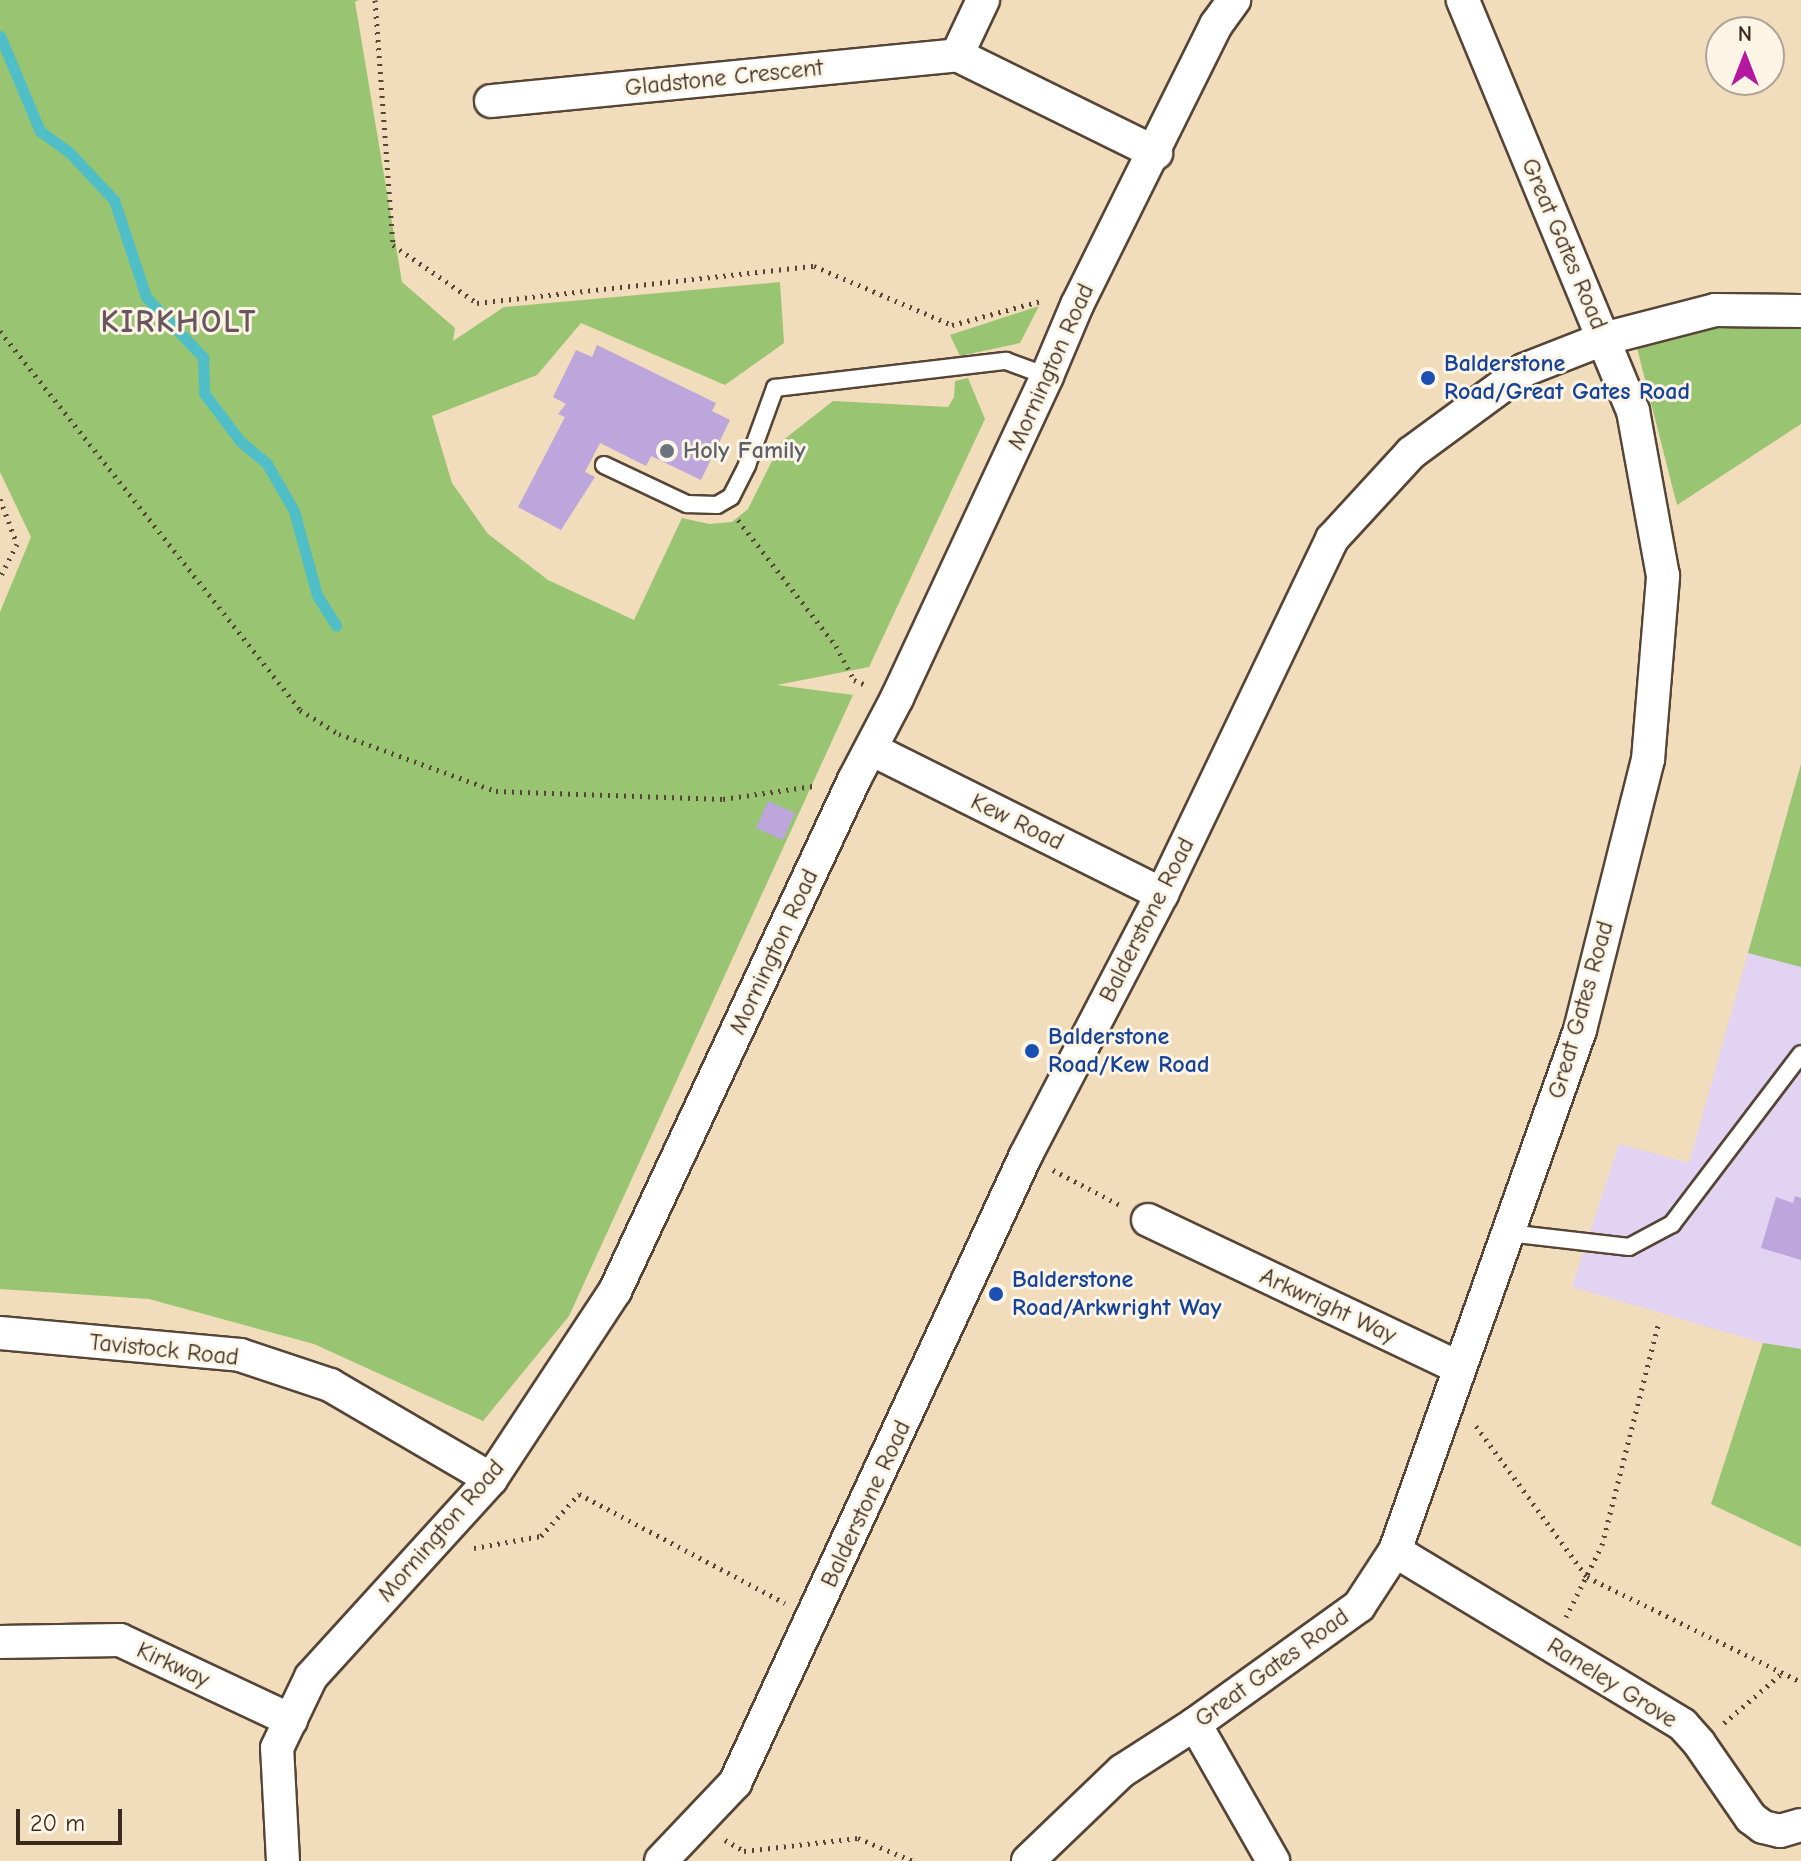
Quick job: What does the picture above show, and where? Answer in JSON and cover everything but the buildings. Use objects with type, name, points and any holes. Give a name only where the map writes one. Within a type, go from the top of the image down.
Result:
[{"type":"street","points":[[983,0],[957,55],[1156,153]]},
{"type":"street","name":"Mornington Road","points":[[283,1861],[277,1748],[311,1677],[491,1479],[615,1291],[854,780],[873,750],[1077,305],[1156,153],[1216,25],[1234,0]]},
{"type":"street","name":"Great Gates Road","points":[[1028,1861],[1122,1771],[1195,1724],[1359,1606],[1395,1551],[1580,1030],[1648,760],[1663,576],[1633,411],[1463,0]]},
{"type":"street","name":"Gladstone Crescent","points":[[491,101],[957,55]]},
{"type":"street","name":"Balderstone Road","points":[[661,1861],[735,1783],[814,1619],[1026,1155],[1162,894],[1332,539],[1411,453],[1524,370],[1603,339],[1715,310],[1801,311]]},
{"type":"street","name":"Kew Road","points":[[873,750],[1162,894]]},
{"type":"street","name":"Arkwright Way","points":[[1148,1220],[1459,1368]]},
{"type":"street","name":"Tavistock Road","points":[[0,1333],[240,1355],[330,1385],[491,1479]]},
{"type":"street","name":"Raneley Grove","points":[[1395,1551],[1683,1725],[1751,1818],[1763,1827],[1780,1831],[1801,1825]]},
{"type":"street","name":"Kirkway","points":[[0,1642],[120,1640],[291,1720]]},
{"type":"street","points":[[1195,1724],[1273,1861]]},
{"type":"lane","points":[[604,465],[687,504],[717,505],[731,497],[747,465],[775,388],[1006,361],[1047,376]]},
{"type":"lane","points":[[1508,1233],[1629,1247],[1672,1224],[1801,1054]]},
{"type":"path","points":[[375,0],[393,245],[477,303],[814,266],[952,325],[1040,299],[1077,305]]},
{"type":"path","points":[[0,331],[300,710],[339,734],[496,791],[723,799],[854,780]]},
{"type":"path","points":[[731,497],[740,524],[836,646],[854,680],[897,698]]},
{"type":"path","points":[[0,499],[17,544],[0,577]]},
{"type":"path","points":[[1026,1155],[1148,1220]]},
{"type":"path","points":[[1550,1645],[1602,1545],[1658,1325]]},
{"type":"path","points":[[1448,1403],[1468,1415],[1587,1577],[1801,1682]]},
{"type":"path","points":[[420,1557],[541,1536],[579,1494],[814,1619]]},
{"type":"path","points":[[1699,1743],[1781,1674]]},
{"type":"path","points":[[696,1824],[744,1851],[858,1838],[913,1861]]},
{"type":"shaded area","points":[[1801,765],[1801,1349],[1763,1343],[1572,1287],[1619,1144],[1689,1163]]},
{"type":"green space","points":[[0,0],[359,0],[355,2],[402,282],[455,328],[453,341],[504,307],[780,282],[784,343],[725,385],[581,323],[537,375],[432,416],[452,483],[488,534],[548,580],[634,620],[682,518],[709,524],[732,522],[748,509],[782,441],[833,401],[948,407],[954,397],[955,381],[968,378],[985,419],[869,667],[777,685],[853,695],[569,1316],[483,1421],[314,1344],[149,1299],[0,1289],[0,612],[31,537],[0,472]]},
{"type":"green space","points":[[1039,306],[1020,343],[960,356],[950,335]]},
{"type":"green space","points":[[1731,325],[1801,328],[1801,424],[1677,505],[1636,344]]},
{"type":"green space","points":[[1801,764],[1801,967],[1748,953]]},
{"type":"green space","points":[[1763,1343],[1801,1349],[1801,1547],[1711,1504]]},
{"type":"waterway","points":[[0,36],[40,131],[70,153],[114,200],[146,297],[203,357],[204,393],[240,441],[267,464],[294,511],[317,595],[336,625]]},
{"type":"place","name":"Balderstone Road/Great Gates Road","points":[[1428,378]]},
{"type":"place","name":"Holy Family","points":[[667,451]]},
{"type":"place","name":"Balderstone Road/Kew Road","points":[[1032,1051]]},
{"type":"place","name":"Balderstone Road/Arkwright Way","points":[[996,1294]]},
{"type":"district","name":"KIRKHOLT","points":[[179,322]]}]
